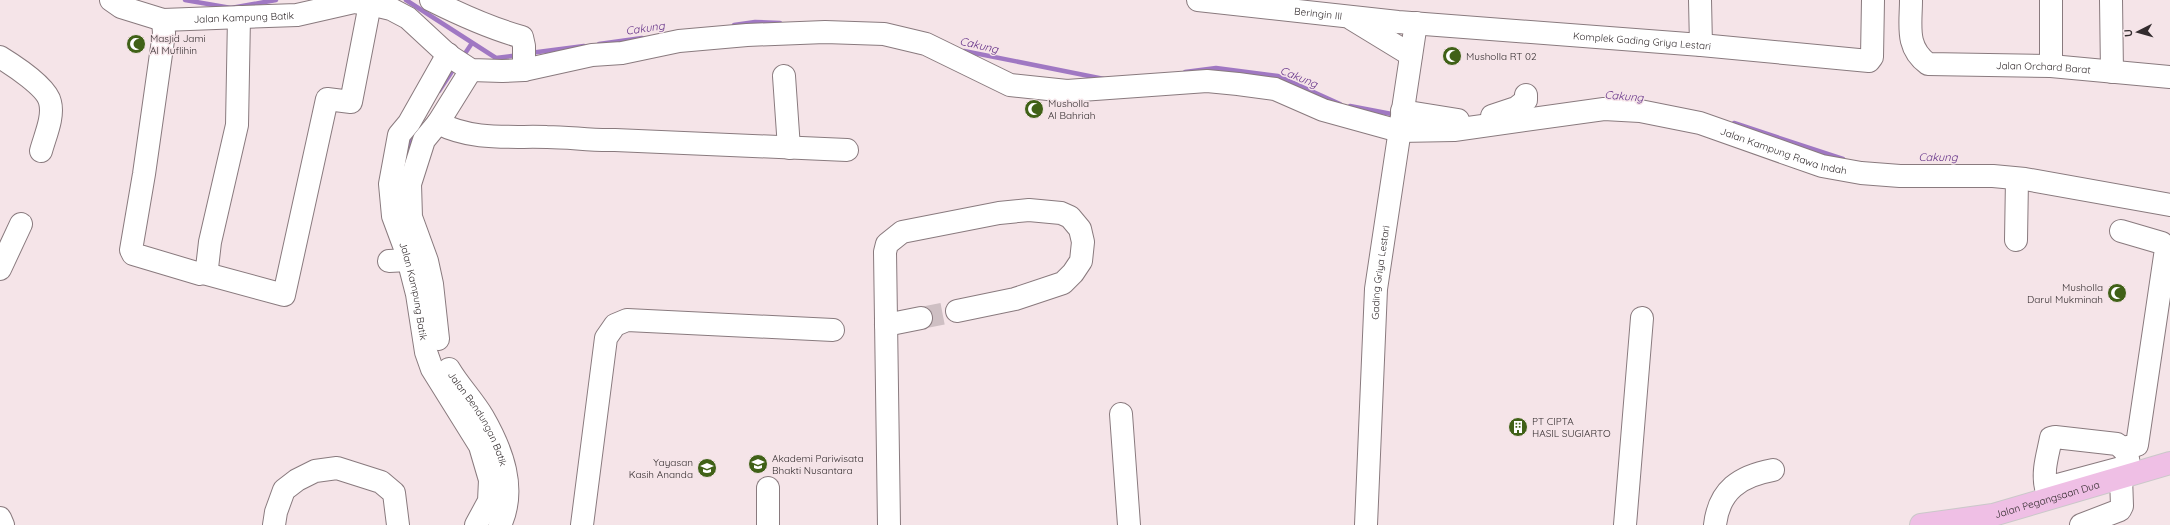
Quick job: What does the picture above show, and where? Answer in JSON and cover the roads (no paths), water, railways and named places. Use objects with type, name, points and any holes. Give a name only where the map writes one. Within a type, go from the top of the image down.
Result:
[{"type":"main road","name":"Jalan Pegangsaan Dua","points":[[1924,525],[1993,515],[2044,494],[2128,464],[2170,463]]},
{"type":"street","points":[[430,0],[499,32],[522,37],[524,46],[524,68]]},
{"type":"street","name":"Beringin III","points":[[1198,0],[1309,6],[1346,16],[1416,23]]},
{"type":"street","points":[[1700,0],[1700,45]]},
{"type":"street","name":"Komplek Gading Griya Lestari","points":[[1416,23],[1700,45],[1869,61],[1872,57],[1873,0]]},
{"type":"street","name":"Jalan Orchard Barat","points":[[1911,0],[1911,42],[1918,56],[1928,64],[2051,66],[2170,78]]},
{"type":"street","points":[[2051,0],[2051,66]]},
{"type":"street","points":[[2111,0],[2112,72]]},
{"type":"street","name":"Jalan Kampung Batik","points":[[116,3],[163,20],[239,17],[296,8],[332,6],[354,2],[370,4],[391,9],[408,18],[448,55],[470,70]]},
{"type":"street","points":[[163,20],[164,33],[144,174],[131,250],[133,254],[188,271],[203,273],[284,295],[326,99],[351,102],[370,4]]},
{"type":"street","points":[[1346,16],[1411,55]]},
{"type":"street","points":[[203,273],[207,268],[210,242],[237,125],[239,17]]},
{"type":"street","name":"Gading Griya Lestari","points":[[1366,525],[1376,289],[1416,23]]},
{"type":"street","points":[[470,70],[524,68],[679,41],[747,35],[852,32],[884,34],[926,44],[1010,85],[1067,91],[1207,81],[1275,89],[1323,110],[1401,121],[1454,120],[1490,117],[1520,106],[1526,100],[1526,95]]},
{"type":"street","name":"Jalan Kampung Batik","points":[[448,55],[409,124],[399,135],[390,184],[399,260],[414,325],[432,369],[480,446],[490,480],[489,501],[476,525]]},
{"type":"street","points":[[0,57],[45,91],[50,101],[51,113],[40,150]]},
{"type":"street","name":"Jalan Bendungan Batik","points":[[470,70],[438,123],[424,140],[416,158],[410,184],[410,217],[427,261],[440,350],[454,378],[483,417],[504,462],[508,484],[508,504],[500,525]]},
{"type":"street","points":[[784,76],[789,148]]},
{"type":"street","name":"Jalan Kampung Rawa Indah","points":[[1401,121],[1454,130],[1604,110],[1640,111],[1700,124],[1822,166],[1861,173],[2017,179],[2170,205]]},
{"type":"street","points":[[438,123],[459,133],[480,136],[549,136],[593,141],[615,140],[847,150]]},
{"type":"street","points":[[2016,240],[2017,179]]},
{"type":"street","points":[[889,525],[885,252],[887,244],[902,232],[999,213],[1029,210],[1061,213],[1070,217],[1080,229],[1083,242],[1082,261],[1073,273],[1063,282],[1015,299],[957,311]]},
{"type":"street","points":[[0,269],[21,224]]},
{"type":"street","points":[[2081,525],[2120,510],[2122,506],[2128,464],[2137,444],[2166,249],[2162,243],[2121,231]]},
{"type":"street","points":[[886,325],[920,318]]},
{"type":"street","points":[[1625,525],[1642,318]]},
{"type":"street","points":[[582,525],[606,338],[615,325],[627,320],[833,330]]},
{"type":"street","points":[[1121,414],[1129,525]]},
{"type":"street","points":[[2044,494],[2044,478],[2051,438],[2055,437],[2117,444],[2128,464]]},
{"type":"street","points":[[274,525],[276,512],[284,490],[297,480],[315,472],[337,468],[381,482],[394,493],[398,525]]},
{"type":"street","points":[[1714,525],[1719,504],[1738,482],[1754,474],[1773,470]]},
{"type":"street","points":[[768,488],[768,525]]},
{"type":"street","points":[[0,518],[3,525]]},
{"type":"waterway","name":"Cakung","points":[[185,0],[231,8],[276,0]]},
{"type":"waterway","name":"Cakung","points":[[406,0],[496,58],[519,55]]},
{"type":"waterway","name":"Cakung","points":[[734,25],[755,22],[780,23]]},
{"type":"waterway","name":"Cakung","points":[[599,44],[642,38]]},
{"type":"waterway","points":[[462,58],[472,43]]},
{"type":"waterway","name":"Cakung","points":[[530,53],[584,46]]},
{"type":"waterway","name":"Cakung","points":[[964,51],[1104,79]]},
{"type":"waterway","points":[[439,91],[455,67]]},
{"type":"waterway","name":"Cakung","points":[[1185,72],[1216,68],[1278,76],[1340,104]]},
{"type":"waterway","name":"Cakung","points":[[1350,106],[1397,115]]},
{"type":"waterway","name":"Cakung","points":[[1734,123],[1843,159]]},
{"type":"waterway","points":[[405,164],[413,133]]},
{"type":"tunnel","points":[[921,318],[957,311]]},
{"type":"place","name":"Masjid Jami Al Muflihin","points":[[136,44]]},
{"type":"place","name":"Musholla RT 02","points":[[1452,56]]},
{"type":"place","name":"Musholla Al Bahriah","points":[[1034,109]]},
{"type":"place","name":"Musholla Darul Mukminah","points":[[2117,293]]},
{"type":"place","name":"PT CIPTA HASIL SUGIARTO","points":[[1518,427]]},
{"type":"place","name":"Akademi Pariwisata Bhakti Nusantara","points":[[758,464]]},
{"type":"place","name":"Yayasan Kasih Ananda","points":[[707,468]]}]
